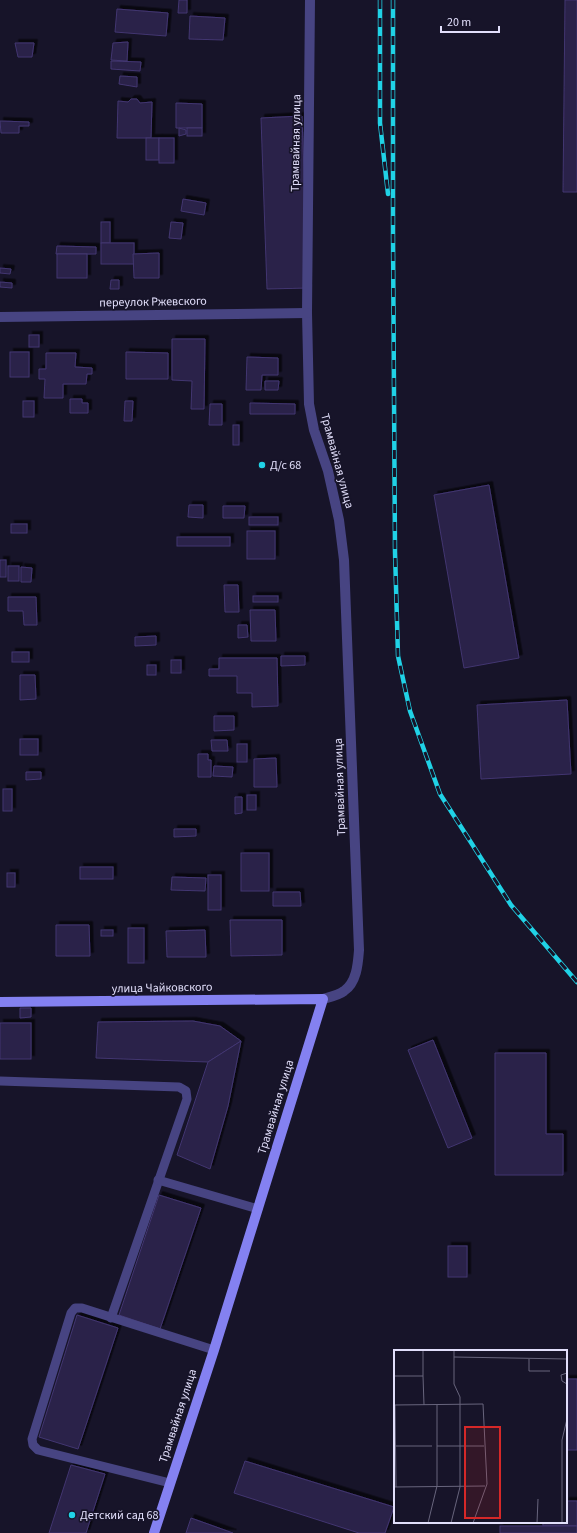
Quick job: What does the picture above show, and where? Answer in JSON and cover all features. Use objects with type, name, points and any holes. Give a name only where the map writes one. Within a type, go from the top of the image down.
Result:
[{"type":"street","name":"Трамвайная улица","points":[[154,1533],[214,1350],[324,1000],[344,991],[351,982],[358,965],[359,950],[344,560],[339,520],[328,471],[314,430],[309,404],[307,313],[310,0]]},
{"type":"street","name":"переулок Ржевского","points":[[0,317],[307,313]]},
{"type":"street","name":"улица Чайковского","points":[[0,1002],[324,1000]]},
{"type":"lane","points":[[0,1081],[183,1088],[188,1095],[111,1318]]},
{"type":"lane","points":[[158,1180],[258,1209]]},
{"type":"lane","points":[[170,1483],[38,1450],[33,1445],[32,1439],[72,1310],[78,1307],[214,1350]]},
{"type":"building","points":[[179,0],[187,0],[187,13],[178,13]]},
{"type":"building","points":[[565,0],[577,0],[577,192],[563,192]]},
{"type":"building","points":[[117,9],[168,13],[166,36],[115,32]]},
{"type":"building","points":[[190,16],[225,18],[223,40],[189,39]]},
{"type":"building","points":[[128,42],[127,61],[111,60],[113,43]]},
{"type":"building","points":[[15,43],[34,43],[32,57],[18,57]]},
{"type":"building","points":[[111,61],[141,62],[140,71],[111,69]]},
{"type":"building","points":[[120,76],[137,77],[137,87],[119,84]]},
{"type":"building","points":[[131,99],[137,99],[140,103],[152,102],[151,138],[117,138],[118,101],[128,102]]},
{"type":"building","points":[[176,103],[202,104],[202,128],[176,128]]},
{"type":"building","points":[[302,116],[308,288],[267,289],[261,118]]},
{"type":"building","points":[[0,121],[29,122],[29,126],[19,126],[19,133],[1,133]]},
{"type":"building","points":[[179,128],[186,130],[186,134],[179,136]]},
{"type":"building","points":[[187,128],[202,128],[202,136],[187,136]]},
{"type":"building","points":[[146,138],[159,138],[159,160],[146,160]]},
{"type":"building","points":[[159,138],[174,138],[174,163],[159,163]]},
{"type":"building","points":[[183,199],[206,203],[204,215],[181,211]]},
{"type":"building","points":[[101,222],[110,222],[110,243],[101,243]]},
{"type":"building","points":[[171,222],[183,223],[181,239],[169,238]]},
{"type":"building","points":[[101,243],[134,243],[134,264],[101,264]]},
{"type":"building","points":[[57,246],[96,247],[96,254],[56,254]]},
{"type":"building","points":[[159,253],[159,278],[134,278],[133,254]]},
{"type":"building","points":[[57,254],[87,254],[87,278],[57,278]]},
{"type":"building","points":[[0,268],[11,269],[10,274],[0,273]]},
{"type":"building","points":[[111,280],[119,280],[119,289],[110,289]]},
{"type":"building","points":[[0,282],[12,283],[12,288],[0,287]]},
{"type":"building","points":[[29,335],[39,335],[39,347],[29,347]]},
{"type":"building","points":[[172,339],[205,339],[204,409],[191,409],[192,381],[172,380]]},
{"type":"building","points":[[10,352],[29,352],[29,377],[10,377]]},
{"type":"building","points":[[126,352],[168,353],[168,379],[126,379]]},
{"type":"building","points":[[46,353],[76,353],[75,367],[92,368],[92,374],[87,374],[86,384],[63,384],[63,398],[44,398],[45,379],[39,379],[39,369],[46,369]]},
{"type":"building","points":[[247,357],[278,358],[278,375],[262,375],[261,390],[246,390]]},
{"type":"building","points":[[265,381],[279,381],[278,390],[265,390]]},
{"type":"building","points":[[70,399],[82,399],[82,403],[88,403],[88,413],[70,413]]},
{"type":"building","points":[[23,401],[34,401],[34,417],[23,417]]},
{"type":"building","points":[[125,401],[133,401],[132,421],[124,421]]},
{"type":"building","points":[[250,403],[295,404],[295,414],[250,414]]},
{"type":"building","points":[[210,404],[222,404],[222,425],[209,425]]},
{"type":"building","points":[[233,425],[239,425],[239,445],[233,445]]},
{"type":"building","points":[[489,485],[519,658],[464,668],[434,495]]},
{"type":"building","points":[[189,505],[203,505],[203,518],[188,517]]},
{"type":"building","points":[[223,506],[245,506],[244,518],[223,518]]},
{"type":"building","points":[[249,517],[278,517],[278,525],[249,525]]},
{"type":"building","points":[[11,524],[27,524],[27,533],[11,533]]},
{"type":"building","points":[[247,531],[275,531],[275,559],[247,559]]},
{"type":"building","points":[[177,537],[230,537],[230,546],[177,546]]},
{"type":"building","points":[[0,560],[6,560],[6,577],[0,577]]},
{"type":"building","points":[[8,566],[19,566],[19,581],[8,581]]},
{"type":"building","points":[[21,567],[32,568],[31,582],[21,582]]},
{"type":"building","points":[[224,585],[238,585],[239,612],[225,612]]},
{"type":"building","points":[[253,596],[278,596],[278,602],[253,602]]},
{"type":"building","points":[[8,597],[36,597],[37,625],[24,625],[23,611],[8,611]]},
{"type":"building","points":[[250,610],[275,610],[276,641],[251,641]]},
{"type":"building","points":[[238,625],[247,625],[248,637],[238,638]]},
{"type":"building","points":[[156,636],[156,645],[135,646],[135,637]]},
{"type":"building","points":[[12,652],[29,652],[29,662],[12,662]]},
{"type":"building","points":[[281,656],[305,656],[305,665],[281,666]]},
{"type":"building","points":[[219,658],[277,658],[278,706],[252,707],[252,693],[237,693],[237,676],[209,676],[209,669],[219,669]]},
{"type":"building","points":[[171,660],[181,660],[181,673],[171,673]]},
{"type":"building","points":[[147,665],[156,665],[156,675],[147,675]]},
{"type":"building","points":[[20,675],[35,675],[36,699],[20,700]]},
{"type":"building","points":[[567,700],[571,774],[481,779],[477,705]]},
{"type":"building","points":[[214,716],[234,716],[234,730],[214,731]]},
{"type":"building","points":[[20,739],[38,739],[38,755],[20,755]]},
{"type":"building","points":[[211,740],[227,740],[228,751],[212,751]]},
{"type":"building","points":[[237,744],[247,744],[247,762],[237,762]]},
{"type":"building","points":[[198,754],[208,754],[208,760],[211,760],[211,777],[198,777]]},
{"type":"building","points":[[276,758],[277,787],[254,787],[254,759]]},
{"type":"building","points":[[214,766],[233,767],[232,777],[213,776]]},
{"type":"building","points":[[26,772],[41,772],[41,779],[26,780]]},
{"type":"building","points":[[3,789],[12,789],[12,811],[3,811]]},
{"type":"building","points":[[247,795],[256,795],[256,810],[247,810]]},
{"type":"building","points":[[235,797],[242,797],[242,813],[235,814]]},
{"type":"building","points":[[174,829],[196,829],[196,836],[174,837]]},
{"type":"building","points":[[241,853],[269,853],[269,891],[241,891]]},
{"type":"building","points":[[80,867],[113,867],[113,879],[80,879]]},
{"type":"building","points":[[7,873],[15,873],[15,887],[7,887]]},
{"type":"building","points":[[208,875],[221,875],[221,910],[208,910]]},
{"type":"building","points":[[172,877],[206,878],[205,891],[171,890]]},
{"type":"building","points":[[273,892],[300,892],[301,906],[273,906]]},
{"type":"building","points":[[230,920],[282,920],[282,955],[231,956]]},
{"type":"building","points":[[56,925],[89,925],[90,956],[56,956]]},
{"type":"building","points":[[128,928],[144,928],[144,963],[128,963]]},
{"type":"building","points":[[101,930],[113,930],[113,936],[101,936]]},
{"type":"building","points":[[205,930],[206,957],[167,957],[166,931]]},
{"type":"building","points":[[20,1008],[31,1008],[31,1017],[20,1018]]},
{"type":"building","points":[[193,1021],[220,1026],[241,1041],[208,1062],[96,1058],[98,1022]]},
{"type":"building","points":[[0,1023],[31,1023],[31,1059],[0,1059]]},
{"type":"building","points":[[433,1040],[472,1138],[448,1148],[408,1050]]},
{"type":"building","points":[[241,1041],[228,1106],[210,1169],[177,1155],[208,1062]]},
{"type":"building","points":[[495,1053],[546,1053],[546,1134],[563,1134],[563,1175],[495,1175]]},
{"type":"building","points":[[159,1195],[201,1208],[160,1329],[119,1315]]},
{"type":"building","points":[[448,1246],[467,1246],[467,1277],[448,1277]]},
{"type":"building","points":[[77,1315],[118,1328],[78,1449],[39,1437]]},
{"type":"building","points":[[567,1379],[577,1379],[577,1450],[567,1450]]},
{"type":"building","points":[[245,1461],[394,1507],[385,1533],[359,1533],[234,1493]]},
{"type":"building","points":[[71,1465],[105,1474],[86,1533],[49,1533]]},
{"type":"building","points":[[567,1501],[577,1501],[577,1526],[543,1526],[543,1523],[567,1523]]},
{"type":"building","points":[[191,1518],[233,1533],[186,1533]]},
{"type":"building","points":[[500,1526],[577,1526],[577,1533],[500,1533]]},
{"type":"railway","points":[[380,0],[380,123],[388,194]]},
{"type":"railway","points":[[393,0],[395,552],[398,656],[410,711],[440,794],[511,905],[577,982]]},
{"type":"place","name":"Д/с 68","points":[[262,465]]},
{"type":"place","name":"Детский сад 68","points":[[72,1515]]}]
